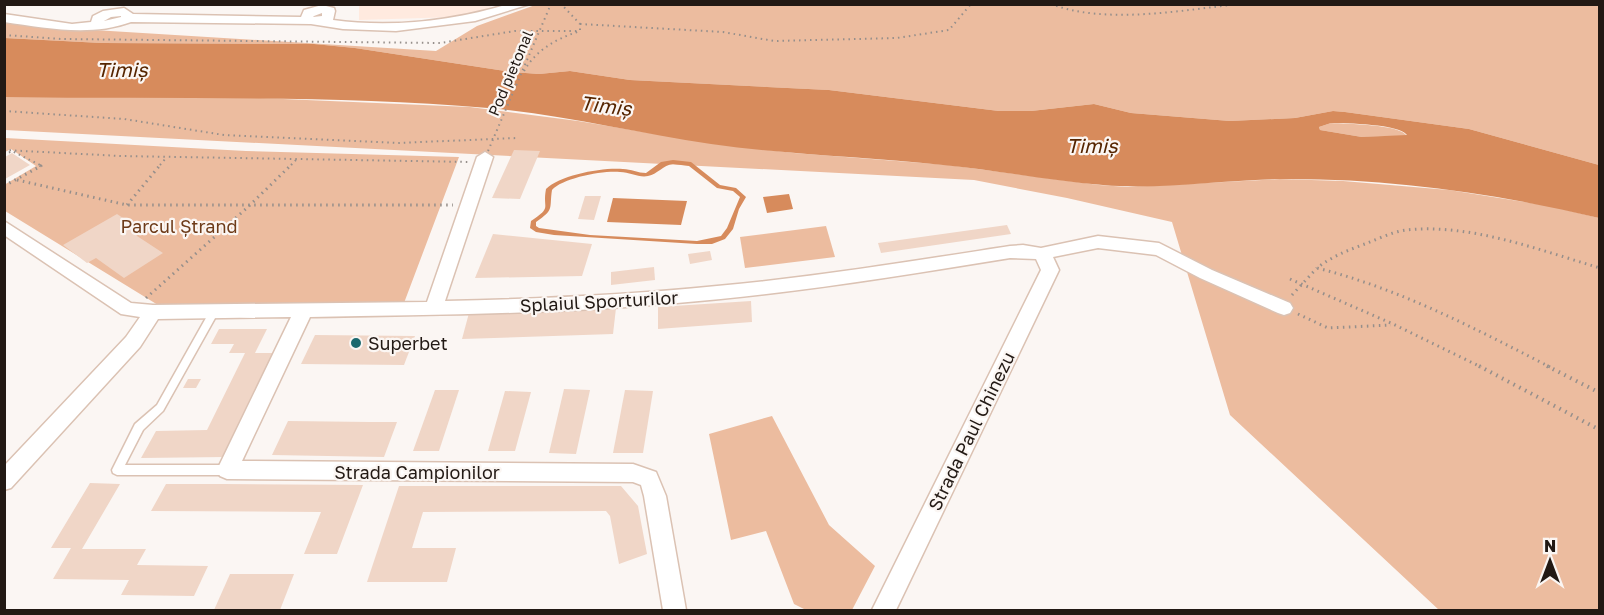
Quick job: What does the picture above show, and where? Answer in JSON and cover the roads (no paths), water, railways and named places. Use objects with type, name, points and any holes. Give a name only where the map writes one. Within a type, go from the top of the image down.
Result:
[{"type":"street","points":[[90,4],[108,14]]},
{"type":"street","points":[[4,18],[72,28],[111,25],[130,18],[291,19],[316,12],[355,26],[410,25],[462,19],[525,4]]},
{"type":"street","points":[[97,25],[98,19],[108,14],[124,12],[130,18]]},
{"type":"street","points":[[433,309],[486,156]]},
{"type":"street","name":"Splaiul Sporturilor","points":[[4,227],[127,309],[149,306],[214,311],[433,309],[673,297],[762,288],[1010,252],[1023,251],[1041,254],[1098,242],[1159,249],[1206,274],[1284,308]]},
{"type":"street","name":"Strada Paul Chinezu","points":[[884,610],[1050,270],[1049,264],[1041,254]]},
{"type":"street","points":[[4,481],[133,342],[149,306]]},
{"type":"street","points":[[227,470],[304,310]]},
{"type":"street","name":"Strada Campionilor","points":[[227,470],[633,473],[649,479],[655,496],[675,610]]},
{"type":"lane","points":[[214,311],[160,408],[139,427],[117,470],[227,470]]},
{"type":"water","name":"Timiș","points":[[5,38],[102,43],[314,44],[512,72],[539,74],[570,71],[630,80],[829,90],[999,111],[1031,111],[1094,104],[1131,113],[1230,121],[1295,118],[1333,111],[1469,129],[1599,165],[1599,218],[1481,194],[1361,181],[1280,179],[1169,186],[1083,183],[943,165],[740,148],[544,115],[488,108],[307,99],[5,97]],"holes":[[[1331,123],[1383,126],[1394,128],[1407,135],[1362,137],[1320,130],[1319,127]]]},
{"type":"water","points":[[673,160],[691,162],[720,185],[736,188],[746,197],[739,209],[733,229],[725,239],[712,244],[697,244],[554,235],[536,232],[530,228],[531,221],[544,210],[546,189],[553,184],[571,176],[604,169],[626,169],[646,173],[661,162]],"holes":[[[673,164],[689,166],[717,188],[733,191],[740,197],[727,228],[721,236],[697,241],[590,235],[536,226],[536,222],[549,211],[552,190],[565,182],[604,172],[624,172],[648,176]]]},
{"type":"water","points":[[789,194],[793,209],[767,213],[763,197]]},
{"type":"water","points":[[613,198],[687,201],[681,225],[607,222]]},
{"type":"place","name":"Superbet","points":[[356,343]]},
{"type":"park label","name":"Parcul Ștrand","points":[[179,226]]}]
